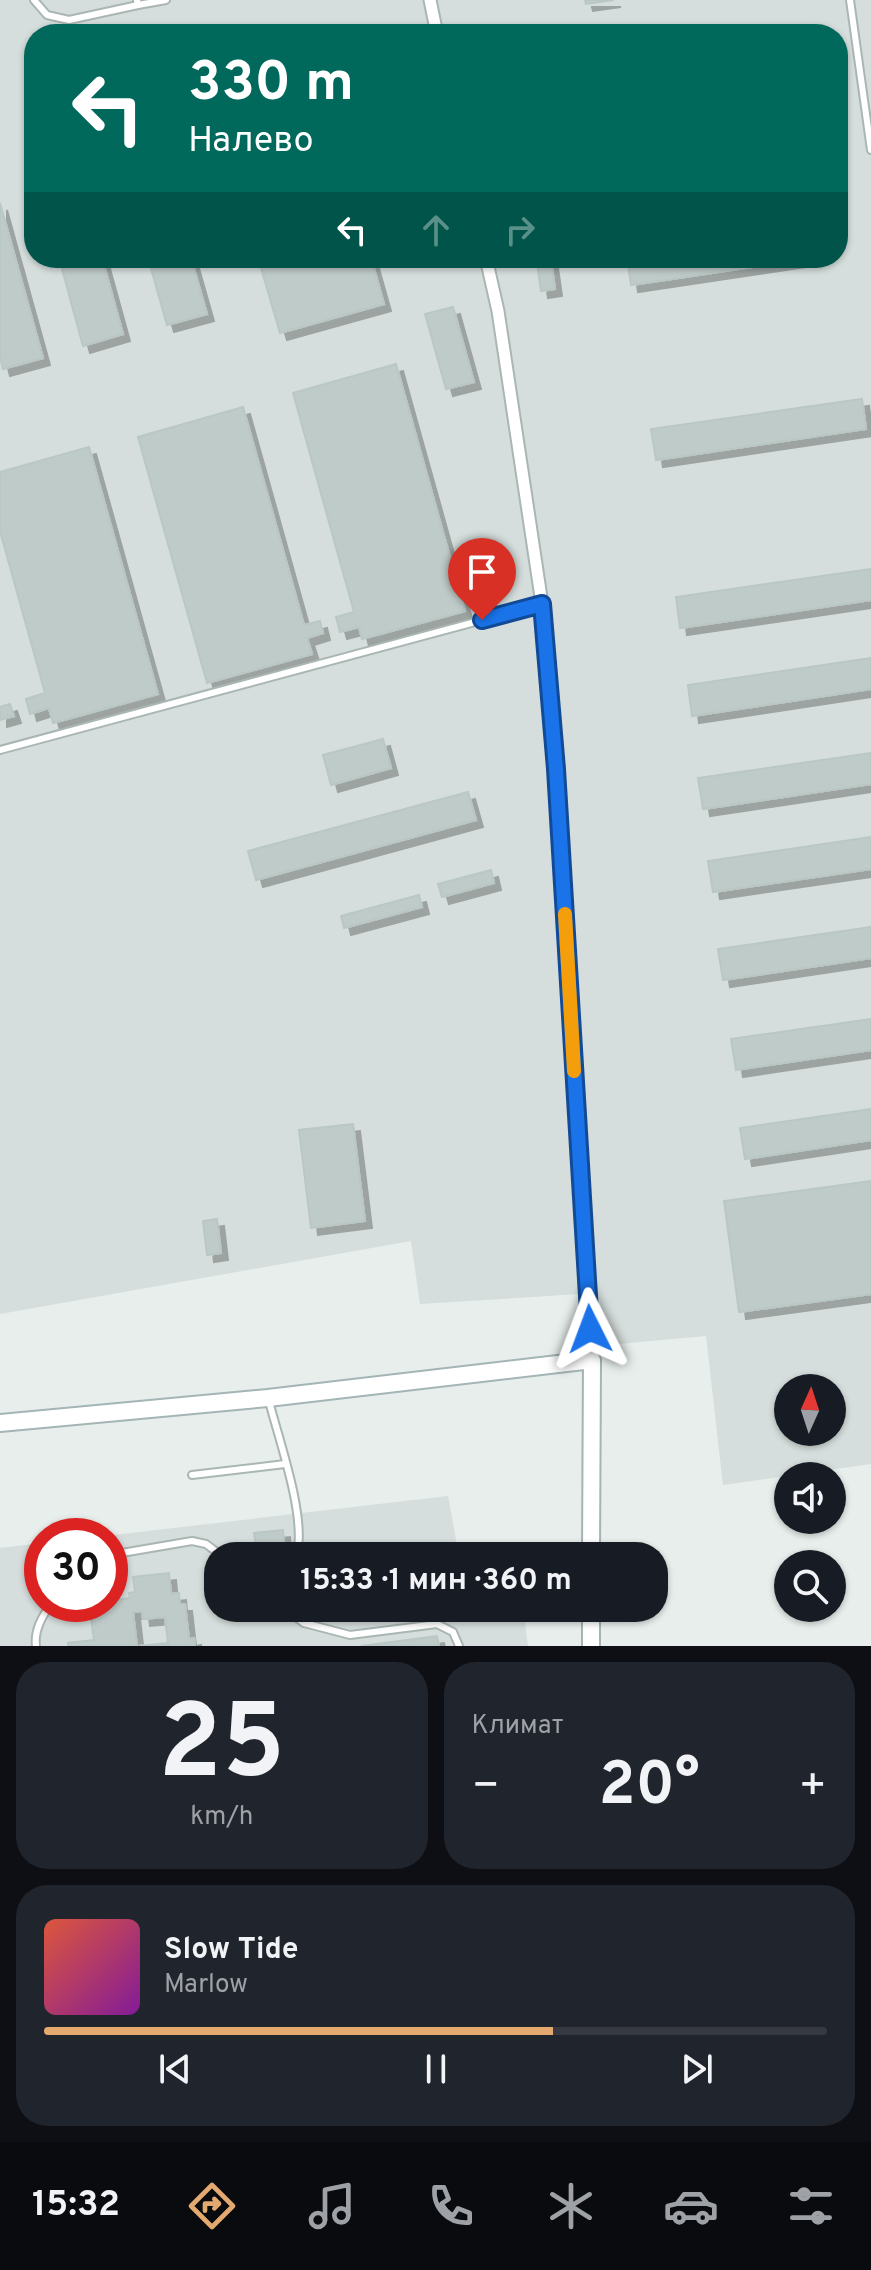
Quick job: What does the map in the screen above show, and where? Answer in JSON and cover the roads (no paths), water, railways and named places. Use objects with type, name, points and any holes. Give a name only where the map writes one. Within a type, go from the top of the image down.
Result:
[{"type":"street","points":[[430,0],[435,24]]},
{"type":"street","points":[[488,268],[498,311],[542,604],[556,769],[592,1360],[591,1542]]},
{"type":"street","points":[[0,1423],[268,1398],[592,1360]]},
{"type":"street","points":[[591,1622],[591,1646]]},
{"type":"lane","points":[[34,0],[47,15],[69,20],[138,3],[166,0]]},
{"type":"lane","points":[[850,0],[871,150]]},
{"type":"lane","points":[[0,750],[542,604]]},
{"type":"lane","points":[[268,1398],[300,1542]]},
{"type":"lane","points":[[192,1475],[285,1464]]},
{"type":"lane","points":[[128,1552],[192,1541],[204,1544]]},
{"type":"lane","points":[[36,1646],[34,1636],[40,1622]]},
{"type":"lane","points":[[304,1623],[350,1635],[437,1624],[453,1632],[459,1646]]}]
